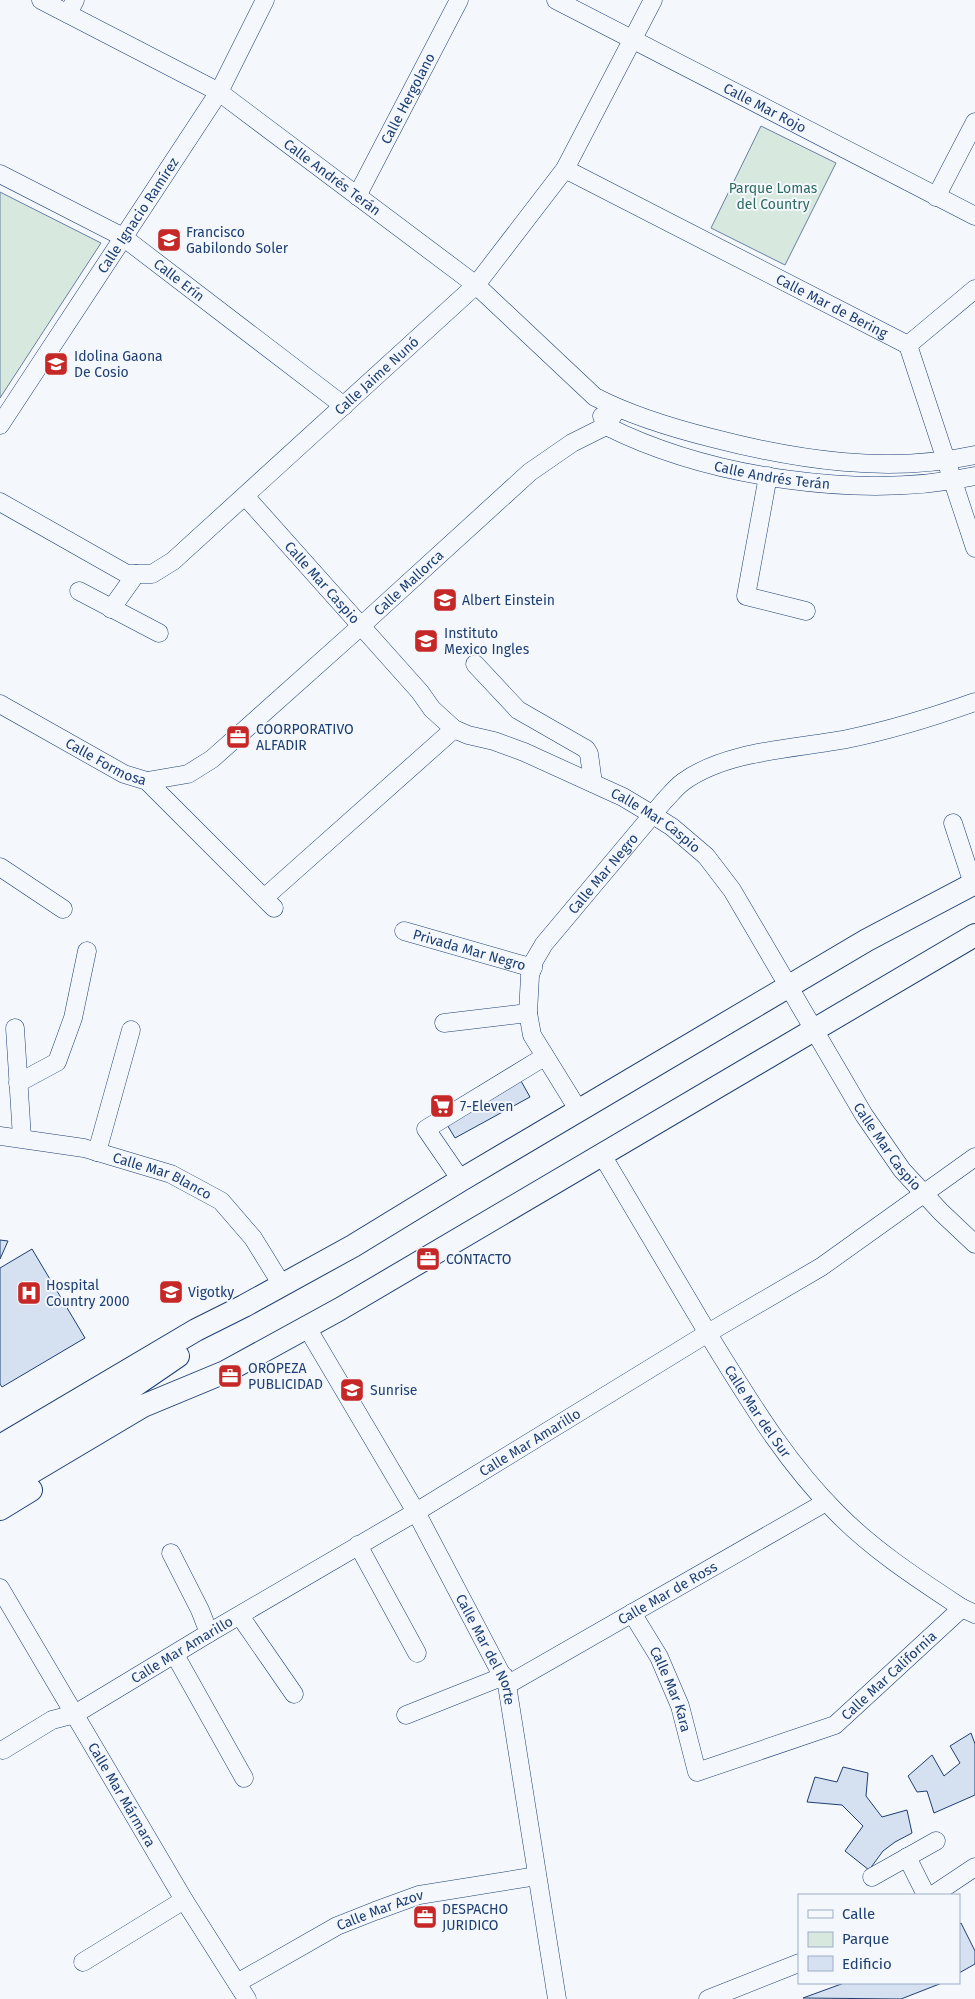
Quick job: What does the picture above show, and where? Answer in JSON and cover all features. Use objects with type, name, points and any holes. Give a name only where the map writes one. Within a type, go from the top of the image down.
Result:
[{"type":"main road","points":[[0,1446],[196,1330],[353,1246],[789,985],[867,940],[974,884]]},
{"type":"main road","points":[[0,1491],[143,1406],[225,1372],[340,1309],[975,935]]},
{"type":"main road","points":[[0,1470],[164,1367],[244,1306]]},
{"type":"main road","points":[[0,1509],[151,1417],[261,1364],[312,1336],[332,1323],[340,1309]]},
{"type":"street","name":"Calle Andrés Terán","points":[[41,0],[72,7],[219,92],[476,285],[594,398],[642,419],[766,452],[835,462],[900,464],[975,455]]},
{"type":"street","name":"Calle Ignacio Ramírez","points":[[0,425],[219,92],[265,0]]},
{"type":"street","name":"Calle Hergolano","points":[[357,196],[458,0]]},
{"type":"street","name":"Calle Mar Rojo","points":[[556,0],[975,216]]},
{"type":"street","name":"Calle Jaime Nunó","points":[[0,502],[127,574],[152,574],[173,561],[476,285],[565,169],[653,0]]},
{"type":"street","points":[[936,197],[975,122]]},
{"type":"street","name":"Calle Mar de Bering","points":[[565,169],[908,345]]},
{"type":"street","name":"Calle Erín","points":[[0,174],[124,237],[344,406]]},
{"type":"street","points":[[975,289],[908,345],[975,548]]},
{"type":"street","name":"Calle Andrés Terán","points":[[594,398],[606,426],[632,439],[667,452],[729,469],[768,476],[837,484],[886,485],[952,480],[975,476]]},
{"type":"street","points":[[606,426],[617,409]]},
{"type":"street","name":"Calle Mallorca","points":[[147,782],[188,774],[212,758],[530,472],[572,443],[606,426]]},
{"type":"street","points":[[768,476],[746,596],[806,611]]},
{"type":"street","name":"Calle Mar Caspio","points":[[245,496],[420,692],[432,709],[454,729],[516,749],[623,797],[672,828],[706,856],[732,890],[864,1115],[902,1170],[975,1244]]},
{"type":"street","points":[[111,609],[136,574]]},
{"type":"street","points":[[78,591],[159,633]]},
{"type":"street","points":[[475,664],[518,710],[586,749],[589,754],[592,783]]},
{"type":"street","name":"Calle Mar Negro","points":[[579,1111],[532,1035],[528,1013],[530,976],[544,944],[683,782],[708,768],[734,759],[847,739],[910,724],[975,702]]},
{"type":"street","name":"Calle Formosa","points":[[0,704],[124,774],[147,782],[269,903],[454,729]]},
{"type":"street","points":[[953,823],[974,884]]},
{"type":"street","points":[[0,866],[63,909]]},
{"type":"street","name":"Privada Mar Negro","points":[[404,931],[533,968]]},
{"type":"street","points":[[18,1083],[57,1062],[73,1018],[87,952]]},
{"type":"street","points":[[444,1023],[528,1013]]},
{"type":"street","points":[[14,1028],[22,1138]]},
{"type":"street","points":[[98,1152],[131,1030]]},
{"type":"street","points":[[461,1180],[426,1129],[544,1057]]},
{"type":"street","name":"Calle Mar Blanco","points":[[0,1136],[84,1148],[171,1174],[221,1201],[253,1238],[282,1284]]},
{"type":"street","name":"Calle Mar del Sur","points":[[602,1155],[708,1333],[776,1441],[803,1477],[837,1513],[890,1558],[968,1611]]},
{"type":"street","name":"Calle Mar Amarillo","points":[[3,1750],[52,1720],[75,1714],[176,1655],[209,1633],[416,1512],[708,1333],[821,1267],[975,1157]]},
{"type":"street","name":"Calle Mar del Norte","points":[[312,1336],[416,1512],[506,1680],[557,1999]]},
{"type":"street","name":"Calle Mar de Ross","points":[[406,1715],[506,1680],[632,1613],[826,1502]]},
{"type":"street","points":[[358,1545],[417,1653]]},
{"type":"street","points":[[171,1553],[200,1610],[209,1633]]},
{"type":"street","name":"Calle Mar Mármara","points":[[0,1588],[184,1900],[247,1999]]},
{"type":"street","name":"Calle Mar California","points":[[697,1772],[835,1725],[968,1611]]},
{"type":"street","name":"Calle Mar Kara","points":[[632,1613],[659,1657],[680,1706],[697,1772]]},
{"type":"street","points":[[240,1616],[294,1694]]},
{"type":"street","points":[[176,1655],[244,1778]]},
{"type":"street","points":[[872,1877],[936,1841]]},
{"type":"street","points":[[907,1857],[926,1894]]},
{"type":"street","points":[[934,1894],[975,1867]]},
{"type":"street","name":"Calle Mar Azov","points":[[237,1983],[338,1926],[419,1895],[538,1876]]},
{"type":"street","points":[[83,1962],[184,1900]]},
{"type":"street","points":[[708,1999],[798,1963]]},
{"type":"green space","name":"Parque Lomas del Country","points":[[761,126],[836,163],[785,265],[711,228]]},
{"type":"green space","points":[[0,192],[101,243],[0,398]]},
{"type":"building","points":[[521,1081],[530,1097],[455,1138],[446,1123]]},
{"type":"building","points":[[0,1240],[8,1241],[0,1259]]},
{"type":"building","name":"Hospital Country 2000","points":[[32,1249],[85,1338],[2,1387],[0,1384],[0,1268]]},
{"type":"building","points":[[971,1733],[975,1744],[975,1795],[934,1813],[927,1791],[917,1792],[908,1776],[932,1755],[944,1776],[960,1763],[950,1746]]},
{"type":"building","points":[[843,1767],[868,1773],[866,1796],[882,1817],[907,1810],[912,1833],[883,1851],[869,1870],[845,1851],[863,1826],[842,1805],[807,1802],[815,1777],[837,1782]]},
{"type":"building","points":[[960,1924],[975,1951],[975,1964],[960,1972]]},
{"type":"building","points":[[841,1984],[939,1984],[901,1999],[803,1998]]},
{"type":"place","name":"Francisco Gabilondo Soler","points":[[169,240]]},
{"type":"place","name":"Idolina Gaona De Cosio","points":[[56,364]]},
{"type":"place","name":"Albert Einstein","points":[[445,600]]},
{"type":"place","name":"Instituto Mexico Ingles","points":[[426,641]]},
{"type":"place","name":"COORPORATIVO ALFADIR","points":[[238,737]]},
{"type":"place","name":"7-Eleven","points":[[442,1106]]},
{"type":"place","name":"CONTACTO","points":[[428,1259]]},
{"type":"place","name":"Vigotky","points":[[171,1292]]},
{"type":"place","name":"Hospital Country 2000","points":[[29,1293]]},
{"type":"place","name":"OROPEZA PUBLICIDAD","points":[[230,1376]]},
{"type":"place","name":"Sunrise","points":[[352,1390]]},
{"type":"place","name":"DESPACHO JURIDICO","points":[[425,1917]]}]
